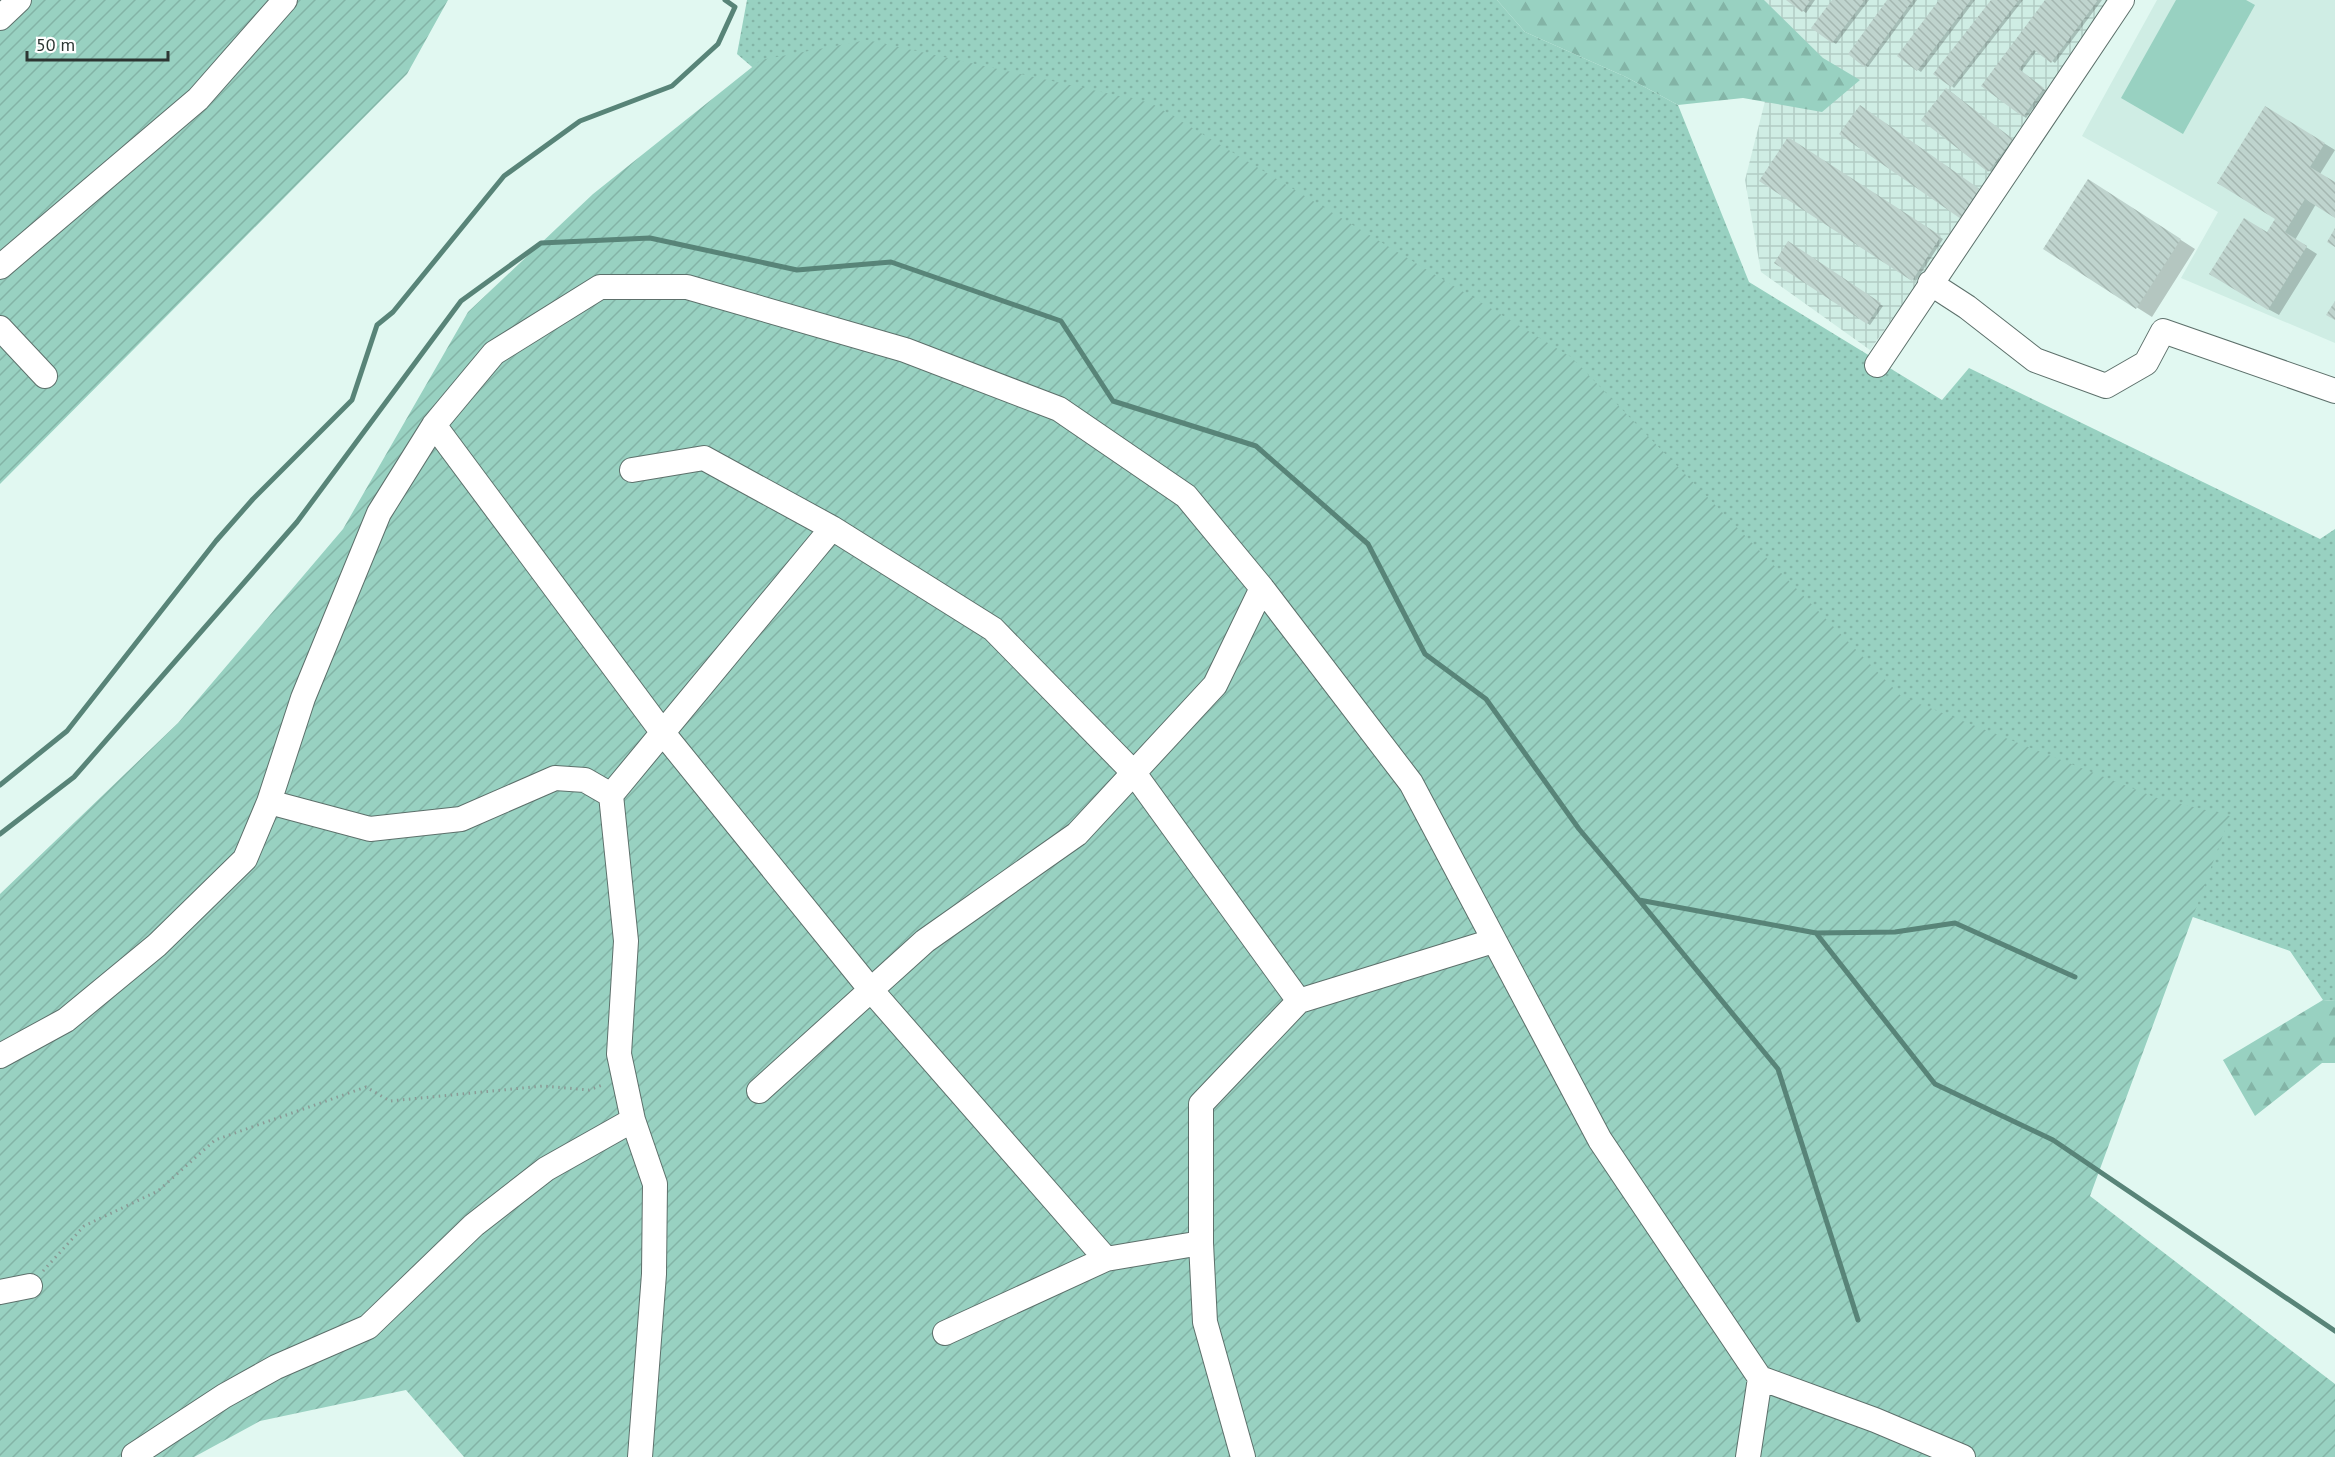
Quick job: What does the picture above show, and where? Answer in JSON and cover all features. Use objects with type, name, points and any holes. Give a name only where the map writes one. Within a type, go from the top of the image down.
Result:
[{"type":"lane","points":[[0,18],[19,0]]},
{"type":"lane","points":[[0,267],[198,99],[285,0]]},
{"type":"lane","points":[[1877,365],[2122,0]]},
{"type":"lane","points":[[1930,283],[1967,307],[2036,360],[2106,386],[2146,363],[2163,331],[2335,391]]},
{"type":"lane","points":[[0,1056],[66,1020],[157,945],[245,859],[269,802],[303,698],[379,513],[434,425],[494,354],[600,287],[687,287],[905,350],[1059,409],[1186,496],[1262,588],[1411,783],[1600,1140],[1760,1378],[1875,1420],[1963,1457]]},
{"type":"lane","points":[[0,328],[45,376]]},
{"type":"lane","points":[[434,425],[663,733],[871,990],[1106,1260]]},
{"type":"lane","points":[[632,470],[704,458],[832,528],[993,629],[1134,772],[1299,1001]]},
{"type":"lane","points":[[640,1457],[654,1274],[655,1184],[633,1119],[619,1054],[626,942],[611,795],[832,528]]},
{"type":"lane","points":[[759,1091],[925,941],[1077,834],[1215,685],[1262,588]]},
{"type":"lane","points":[[269,802],[370,829],[461,819],[555,778],[585,780],[611,795]]},
{"type":"lane","points":[[1243,1457],[1206,1322],[1201,1243],[1201,1104],[1299,1001],[1493,940]]},
{"type":"lane","points":[[134,1455],[224,1396],[276,1367],[369,1327],[474,1225],[546,1169],[633,1119]]},
{"type":"lane","points":[[945,1333],[1106,1260],[1201,1243]]},
{"type":"lane","points":[[0,1292],[30,1286]]},
{"type":"lane","points":[[1748,1457],[1760,1378]]},
{"type":"path","points":[[30,1286],[84,1226],[158,1191],[215,1140],[366,1087],[390,1101],[543,1086],[589,1090],[624,1076]]},
{"type":"shaded area","points":[[1740,0],[2110,0],[2031,124],[1870,350],[1761,272],[1745,180],[1781,38]]},
{"type":"shaded area","points":[[2157,0],[2335,0],[2335,343],[2181,278],[2218,212],[2082,136]]},
{"type":"green space","points":[[0,0],[448,0],[407,74],[0,484]]},
{"type":"green space","points":[[747,0],[1497,0],[1525,32],[1626,77],[1678,105],[1749,282],[1942,400],[1969,368],[2320,539],[2335,529],[2335,1001],[2323,1000],[2290,951],[2087,880],[794,103],[737,54]]},
{"type":"green space","points":[[1497,0],[1764,0],[1823,58],[1860,80],[1822,112],[1743,98],[1678,105],[1626,77],[1525,32]]},
{"type":"green space","points":[[2176,0],[2246,0],[2255,5],[2183,134],[2121,98]]},
{"type":"green space","points":[[867,40],[1151,103],[1571,357],[1902,697],[2157,798],[2230,816],[2090,1196],[2335,1384],[2335,1457],[464,1457],[406,1390],[260,1421],[194,1457],[0,1457],[0,894],[178,723],[343,529],[468,312],[593,194],[761,60]]},
{"type":"green space","points":[[2323,1000],[2335,1001],[2335,1063],[2322,1063],[2255,1116],[2223,1060]]},
{"type":"building","points":[[1786,0],[1811,0],[1802,12]]},
{"type":"building","points":[[1832,0],[1865,0],[1832,43],[1811,28]]},
{"type":"building","points":[[1887,0],[1913,0],[1864,67],[1848,54]]},
{"type":"building","points":[[1939,0],[1971,0],[1917,71],[1897,56]]},
{"type":"building","points":[[1991,0],[2019,0],[1951,87],[1933,74]]},
{"type":"building","points":[[2045,0],[2098,0],[2051,63],[2034,50],[2019,69],[2044,88],[2023,117],[1981,86]]},
{"type":"building","points":[[1946,88],[2013,139],[1988,172],[1921,120]]},
{"type":"building","points":[[1860,105],[1981,190],[1961,219],[1839,134]]},
{"type":"building","points":[[2265,106],[2325,143],[2310,167],[2335,182],[2335,218],[2305,199],[2285,232],[2307,246],[2268,310],[2209,274],[2244,218],[2267,232],[2275,219],[2217,183]]},
{"type":"building","points":[[1788,137],[1941,236],[1912,281],[1759,181]]},
{"type":"building","points":[[2088,179],[2181,239],[2136,309],[2043,249]]},
{"type":"building","points":[[2335,228],[2335,247],[2327,242]]},
{"type":"building","points":[[1788,241],[1881,303],[1867,324],[1774,263]]},
{"type":"building","points":[[2335,301],[2335,320],[2326,315]]},
{"type":"waterway","points":[[0,785],[67,731],[216,541],[253,499],[352,400],[377,325],[393,312],[504,176],[580,121],[672,86],[718,44],[735,7],[725,0]]},
{"type":"waterway","points":[[0,834],[74,777],[297,522],[461,301],[541,243],[650,238],[797,270],[891,262],[1061,321],[1113,401],[1256,446],[1368,544],[1425,654],[1486,699],[1579,829],[1639,900],[1816,933],[1895,932],[1955,923],[2075,977]]},
{"type":"waterway","points":[[1639,900],[1778,1069],[1858,1320]]},
{"type":"waterway","points":[[1816,933],[1935,1084],[2053,1140],[2335,1331]]}]
